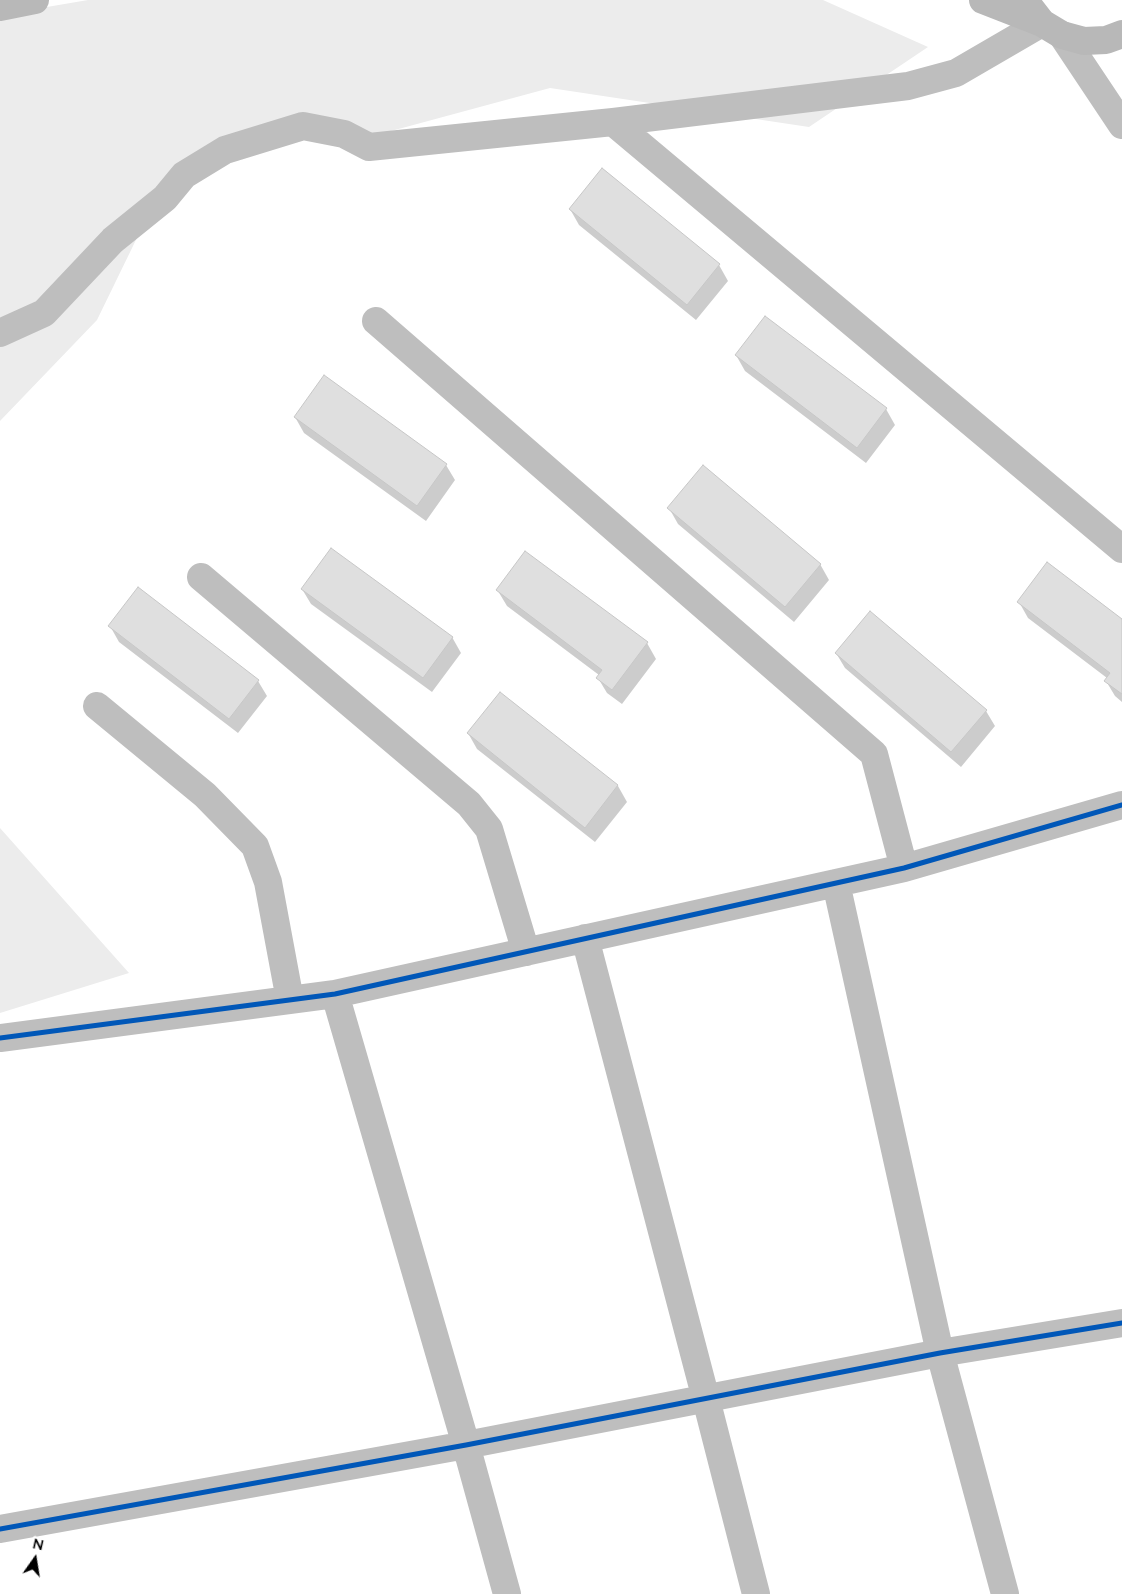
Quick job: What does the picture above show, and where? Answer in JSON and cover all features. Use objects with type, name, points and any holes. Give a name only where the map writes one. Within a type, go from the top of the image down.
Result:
[{"type":"street","points":[[0,8],[36,0]]},
{"type":"street","points":[[983,0],[1084,41],[1106,40],[1122,34]]},
{"type":"street","points":[[1026,0],[1052,29],[1122,126]]},
{"type":"street","points":[[0,333],[44,313],[113,240],[165,198],[184,175],[225,150],[303,126],[344,134],[369,147],[613,122],[908,86],[956,73],[1052,29]]},
{"type":"street","points":[[613,122],[1122,549]]},
{"type":"street","points":[[376,321],[874,754],[904,868]]},
{"type":"street","points":[[201,577],[469,804],[489,829],[526,952]]},
{"type":"street","points":[[97,706],[204,795],[255,846],[268,882],[290,1000]]},
{"type":"street","points":[[0,1038],[335,994],[904,868],[1122,805]]},
{"type":"street","points":[[836,883],[940,1353],[1005,1594]]},
{"type":"street","points":[[585,938],[756,1594]]},
{"type":"street","points":[[335,994],[466,1445],[507,1594]]},
{"type":"street","points":[[0,1529],[466,1445],[940,1353],[1122,1323]]},
{"type":"shaded area","points":[[88,0],[823,0],[928,47],[809,127],[550,88],[369,137],[306,115],[169,172],[97,320],[0,421],[0,15]]},
{"type":"shaded area","points":[[0,828],[129,973],[0,1013]]},
{"type":"building","points":[[602,168],[720,264],[687,305],[569,209]]},
{"type":"building","points":[[765,316],[887,408],[857,448],[735,355]]},
{"type":"building","points":[[324,375],[447,464],[417,506],[294,417]]},
{"type":"building","points":[[703,465],[821,564],[785,607],[667,508]]},
{"type":"building","points":[[331,548],[453,637],[423,678],[301,589]]},
{"type":"building","points":[[525,551],[648,642],[612,690],[596,678],[602,670],[496,590]]},
{"type":"building","points":[[1047,562],[1122,619],[1122,694],[1104,681],[1110,673],[1017,602]]},
{"type":"building","points":[[138,587],[259,680],[229,719],[108,626]]},
{"type":"building","points":[[870,611],[987,710],[951,752],[835,653]]},
{"type":"building","points":[[500,692],[618,785],[585,828],[467,733]]},
{"type":"cycle path","points":[[0,1038],[335,994],[904,868],[1122,805]]},
{"type":"cycle path","points":[[0,1529],[466,1445],[940,1353],[1122,1323]]}]
